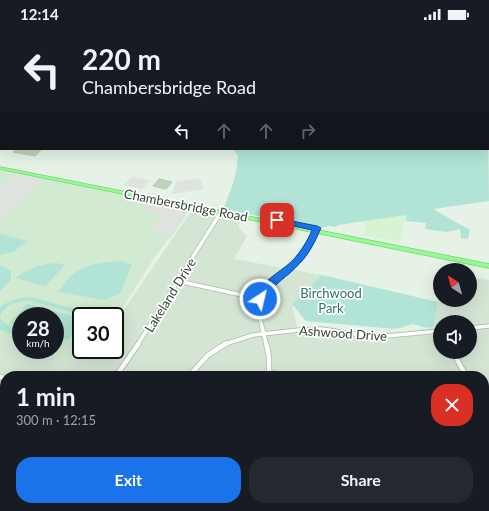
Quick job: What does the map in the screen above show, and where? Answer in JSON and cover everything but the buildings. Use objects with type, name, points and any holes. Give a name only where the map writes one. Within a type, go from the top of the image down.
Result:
[{"type":"main road","name":"Chambersbridge Road","points":[[0,167],[221,212],[489,262]]},
{"type":"main road","name":"Chambersbridge Road","points":[[0,167],[489,266]]},
{"type":"street","name":"Lakeland Drive","points":[[120,371],[129,359],[221,212]]},
{"type":"street","points":[[269,371],[269,363],[258,311],[261,295],[269,285],[298,261],[316,230]]},
{"type":"street","points":[[178,281],[260,299]]},
{"type":"street","points":[[477,327],[489,326]]},
{"type":"street","name":"Ashwood Drive","points":[[193,371],[208,354],[222,344],[262,333],[306,329],[377,337],[433,332]]},
{"type":"street","points":[[457,359],[463,371]]},
{"type":"shaded area","points":[[0,168],[192,206],[152,261],[123,307],[72,307],[72,358],[64,355],[64,307],[12,307],[12,340],[0,337]]},
{"type":"shaded area","points":[[15,173],[46,179],[0,220],[0,185]]},
{"type":"shaded area","points":[[132,177],[150,180],[142,189],[123,185]]},
{"type":"shaded area","points":[[200,178],[204,189],[172,194],[176,182]]},
{"type":"shaded area","points":[[152,202],[190,209],[170,239],[164,237],[166,234],[151,231],[162,215],[145,211]]},
{"type":"shaded area","points":[[192,210],[242,219],[238,227],[247,236],[234,259],[322,275],[292,304],[297,327],[324,326],[382,334],[433,328],[433,359],[477,359],[477,315],[436,315],[437,307],[477,307],[477,277],[489,280],[489,371],[0,371],[0,337],[12,340],[12,359],[64,359],[64,355],[72,358],[72,359],[88,362],[90,359],[124,359],[124,310]]},
{"type":"shaded area","points":[[406,215],[400,243],[363,235],[367,220]]},
{"type":"shaded area","points":[[77,359],[90,359],[88,362]]},
{"type":"green space","points":[[234,150],[488,150],[489,201],[433,209],[470,230],[468,239],[461,238],[460,229],[447,232],[425,229],[426,223],[406,221],[406,215],[338,225],[336,227],[330,226],[317,228],[223,209],[235,176],[238,155]]},
{"type":"green space","points":[[0,234],[28,241],[13,252],[0,255]]},
{"type":"green space","points":[[121,261],[132,264],[120,294],[104,300],[59,292],[71,276],[85,267],[101,263]]},
{"type":"green space","points":[[57,263],[65,265],[45,286],[16,278],[35,267]]},
{"type":"green space","points":[[0,265],[11,271],[11,280],[0,291]]},
{"type":"green space","name":"Birchwood Park","points":[[322,275],[433,301],[433,307],[437,307],[435,315],[433,315],[433,327],[426,328],[413,324],[395,329],[306,321],[292,304]]},
{"type":"green space","points":[[31,297],[72,308],[72,313],[64,310],[64,307],[52,307],[31,301],[8,306],[0,317],[0,307],[22,298]]},
{"type":"green space","points":[[27,304],[39,307],[24,307]]},
{"type":"green space","points":[[64,314],[72,316],[72,335],[68,340],[64,339]]},
{"type":"green space","points":[[0,318],[7,325],[12,327],[12,334],[0,330]]},
{"type":"route","points":[[260,299],[265,289],[298,261],[317,228],[277,220]]}]
